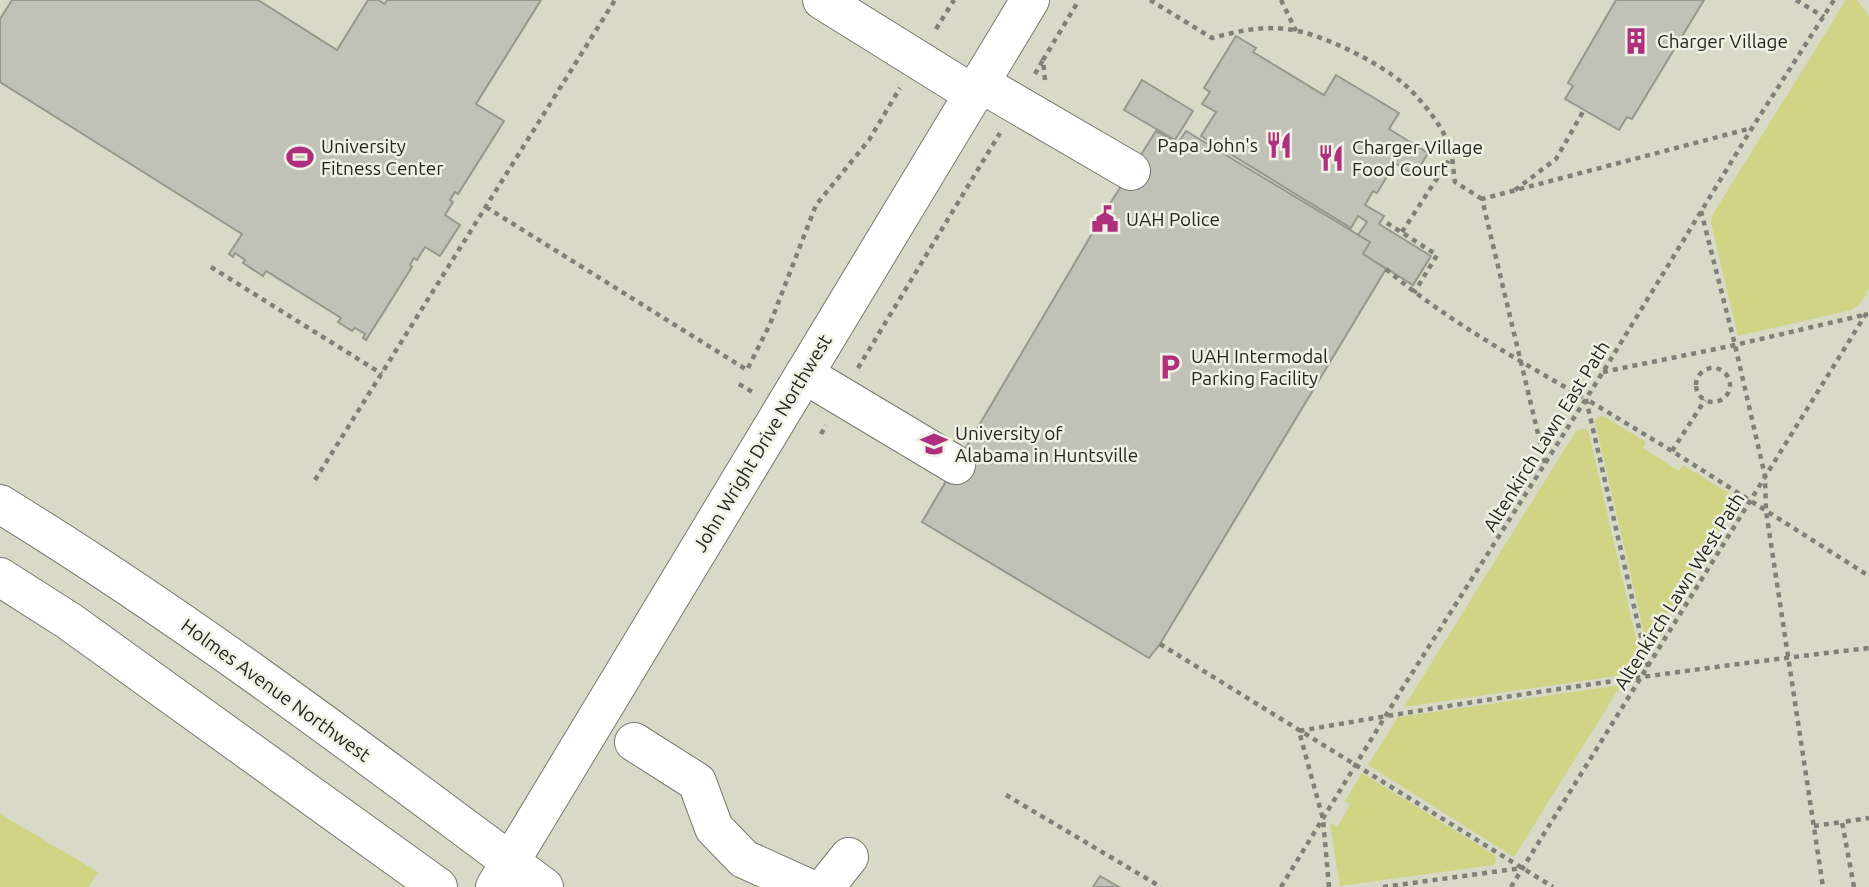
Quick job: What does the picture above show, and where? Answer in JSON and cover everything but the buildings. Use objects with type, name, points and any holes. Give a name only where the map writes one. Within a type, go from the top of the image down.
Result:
[{"type":"main road","points":[[822,0],[917,60],[1017,105],[1131,170]]},
{"type":"main road","name":"John Wright Drive Northwest","points":[[503,874],[1030,0]]},
{"type":"main road","points":[[804,374],[956,465]]},
{"type":"main road","name":"Holmes Avenue Northwest","points":[[0,504],[68,545],[256,673],[503,874],[544,887]]},
{"type":"main road","points":[[0,577],[69,621],[438,887]]},
{"type":"main road","points":[[634,742],[696,782],[714,828],[744,859],[806,887]]},
{"type":"main road","points":[[825,887],[849,857]]},
{"type":"path","points":[[315,480],[615,0]]},
{"type":"path","points":[[486,207],[747,370],[770,324],[816,205],[869,140],[954,0]]},
{"type":"path","points":[[821,434],[841,396],[1079,0]]},
{"type":"path","points":[[1150,0],[1212,38],[1246,29],[1289,29],[1325,40],[1364,58],[1403,84],[1431,113],[1449,145],[1455,182],[1482,199],[1545,463]]},
{"type":"path","points":[[1281,0],[1296,32]]},
{"type":"path","points":[[1796,0],[1824,17]]},
{"type":"path","name":"Altenkirch Lawn East Path","points":[[1281,887],[1752,128],[1835,0]]},
{"type":"path","points":[[1043,60],[1045,80]]},
{"type":"path","points":[[1513,191],[1556,159],[1584,110]]},
{"type":"path","points":[[1482,199],[1752,128]]},
{"type":"path","points":[[1402,232],[1451,156]]},
{"type":"path","points":[[1701,211],[1765,476],[1766,511],[1823,887]]},
{"type":"path","points":[[1387,223],[1437,255],[1414,293]]},
{"type":"path","points":[[211,267],[382,374]]},
{"type":"path","points":[[1386,269],[1414,293],[1520,361],[1672,451],[1869,576]]},
{"type":"path","points":[[1603,372],[1735,345],[1868,312]]},
{"type":"path","name":"Altenkirch Lawn West Path","points":[[1511,887],[1868,312]]},
{"type":"path","points":[[1709,368],[1720,369],[1730,382],[1728,393],[1715,402],[1704,400],[1696,391],[1696,379],[1709,368]]},
{"type":"path","points":[[1586,399],[1648,668]]},
{"type":"path","points":[[1672,451],[1704,400]]},
{"type":"path","points":[[1160,644],[1553,887]]},
{"type":"path","points":[[1299,731],[1641,678],[1869,648]]},
{"type":"path","points":[[1299,731],[1323,819],[1329,887]]},
{"type":"path","points":[[1006,796],[1161,887]]},
{"type":"path","points":[[1814,826],[1869,818]]},
{"type":"path","points":[[1842,822],[1854,887]]},
{"type":"path","points":[[1383,887],[1523,868]]},
{"type":"shaded area","name":"University of Alabama in Huntsville","points":[[0,0],[1869,0],[1869,887],[0,887]]},
{"type":"green space","points":[[1846,0],[1857,0],[1869,16],[1869,289],[1859,305],[1851,310],[1738,336],[1711,223],[1713,214]]},
{"type":"green space","points":[[1601,416],[1646,442],[1643,448],[1679,471],[1683,465],[1738,499],[1647,645],[1595,422]]},
{"type":"green space","points":[[1586,429],[1589,434],[1640,656],[1629,674],[1404,707],[1576,431]]},
{"type":"green space","points":[[1621,685],[1514,857],[1368,765],[1398,717]]},
{"type":"green space","points":[[1362,773],[1495,855],[1496,862],[1493,865],[1340,886],[1330,824],[1337,827],[1350,805],[1345,801]]},
{"type":"green space","points":[[0,814],[98,872],[89,887],[0,887]]},
{"type":"place","name":"Charger Village","points":[[1636,41]]},
{"type":"place","name":"Papa John's","points":[[1279,145]]},
{"type":"place","name":"University Fitness Center","points":[[300,157]]},
{"type":"place","name":"Charger Village Food Court","points":[[1331,158]]},
{"type":"place","name":"UAH Police","points":[[1105,219]]},
{"type":"place","name":"UAH Intermodal Parking Facility","points":[[1170,367]]},
{"type":"place","name":"University of Alabama in Huntsville","points":[[934,444]]}]
